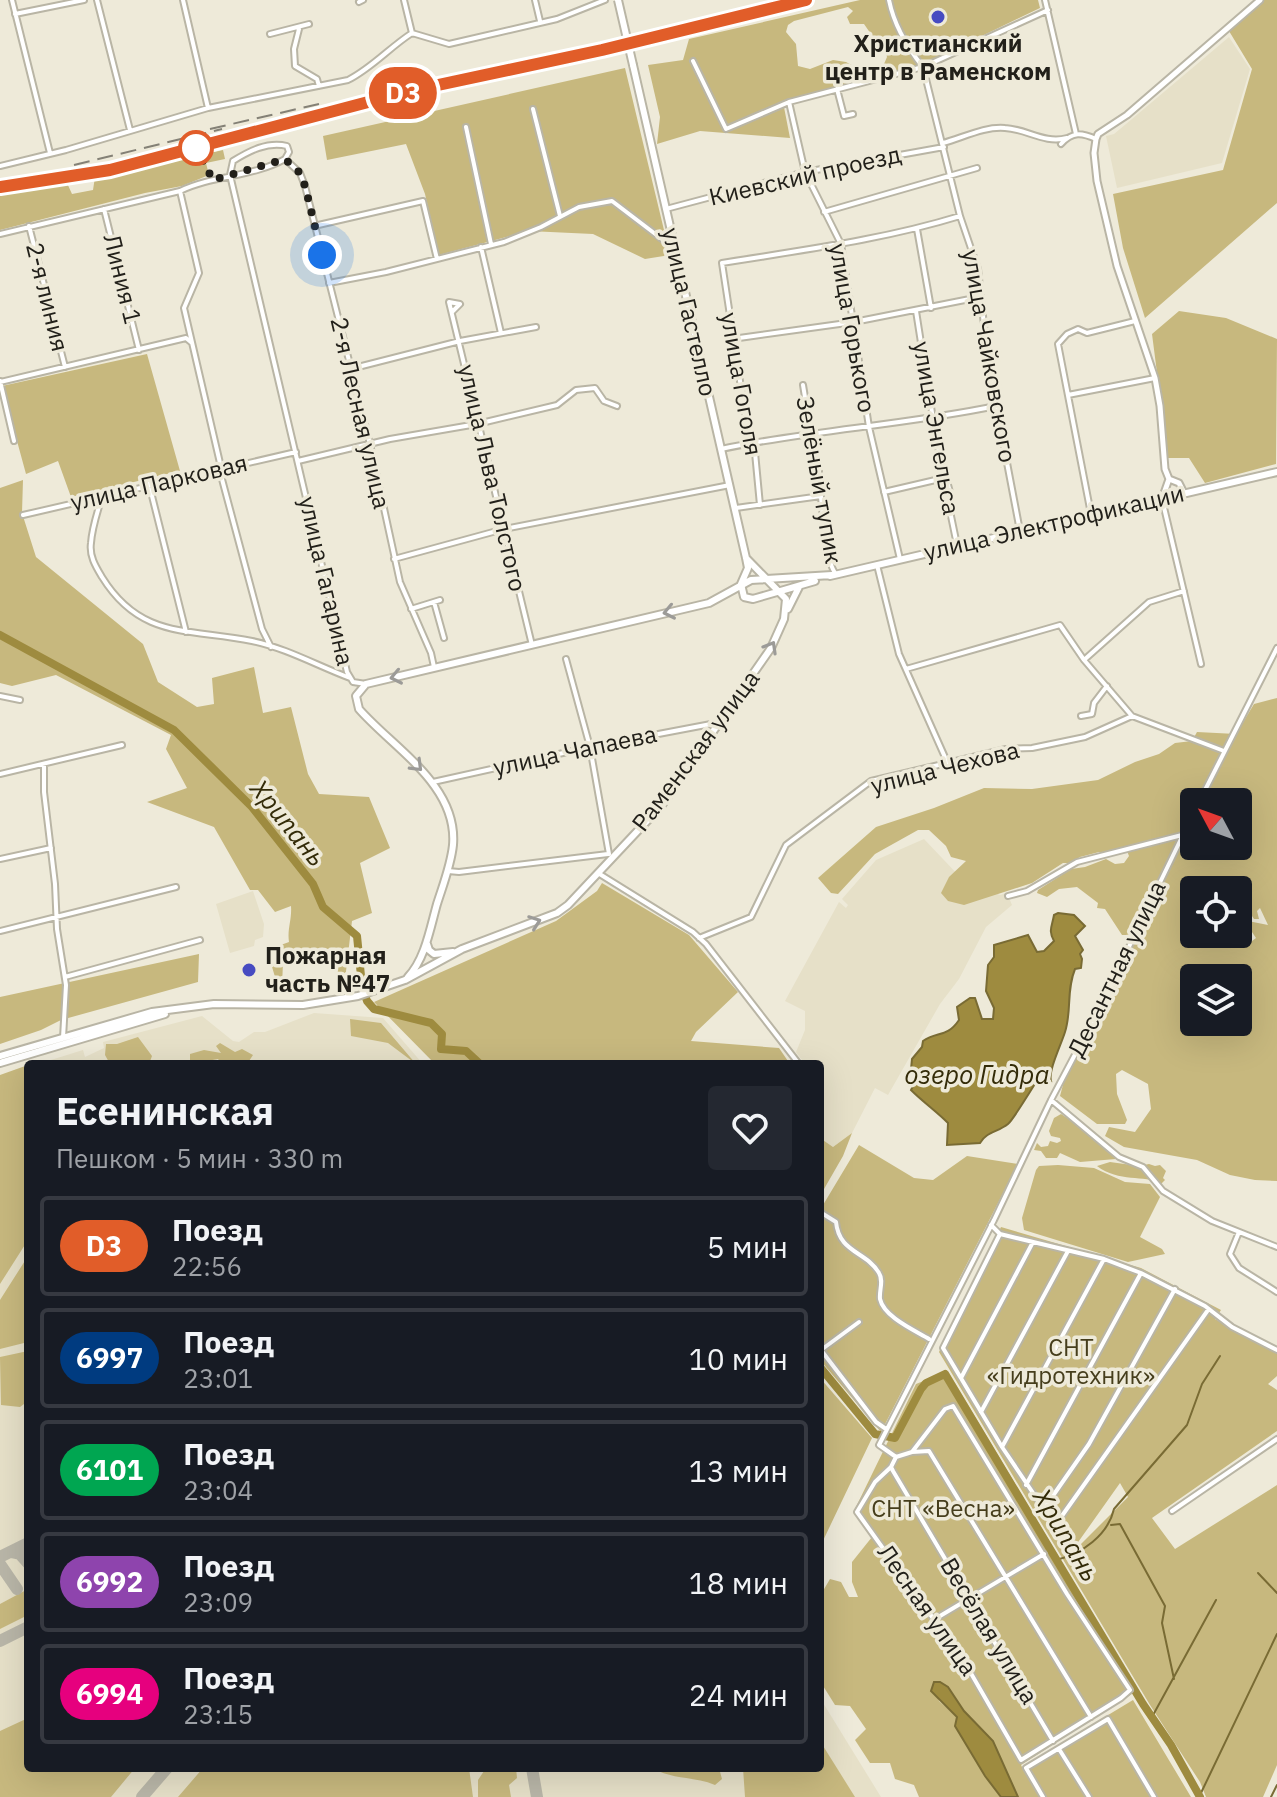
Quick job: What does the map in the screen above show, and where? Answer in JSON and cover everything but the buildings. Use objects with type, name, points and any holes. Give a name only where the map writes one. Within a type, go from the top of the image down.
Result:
[{"type":"main road","name":"улица Гастелло","points":[[618,0],[736,508],[748,568],[741,584]]},
{"type":"main road","name":"улица Электрофикации","points":[[834,575],[1277,472]]},
{"type":"main road","name":"улица Гастелло","points":[[746,558],[780,592]]},
{"type":"main road","points":[[366,684],[709,603],[741,584],[764,579],[834,575]]},
{"type":"main road","points":[[741,584],[746,598],[762,597],[834,575]]},
{"type":"main road","points":[[762,597],[769,588],[764,579]]},
{"type":"main road","name":"Раменская улица","points":[[188,1007],[231,1003],[303,1005],[358,996],[405,980],[462,949],[557,913],[598,873],[611,854],[662,805],[763,661],[801,586]]},
{"type":"main road","points":[[780,592],[786,603],[784,619]]},
{"type":"main road","name":"улица Гагарина","points":[[366,684],[356,696],[359,709],[433,782],[445,805],[453,832],[448,871],[420,962],[405,980]]},
{"type":"main road","points":[[426,940],[434,954],[462,949]]},
{"type":"main road","points":[[420,962],[427,956],[434,959],[427,970]]},
{"type":"main road","points":[[0,1056],[152,1012],[188,1007]]},
{"type":"main road","points":[[0,1063],[188,1007]]},
{"type":"street","points":[[12,0],[50,153]]},
{"type":"street","points":[[15,14],[84,0]]},
{"type":"street","points":[[97,0],[130,130]]},
{"type":"street","points":[[183,0],[208,108]]},
{"type":"street","points":[[404,0],[412,33]]},
{"type":"street","points":[[535,0],[540,22]]},
{"type":"street","points":[[0,166],[208,108],[337,84],[362,73],[387,49],[412,33],[449,44],[557,19],[605,0]]},
{"type":"street","name":"улица Чайковского","points":[[889,0],[892,16],[910,51],[923,67],[960,216],[976,261],[988,363],[1020,531]]},
{"type":"street","points":[[1045,0],[1076,134]]},
{"type":"street","points":[[1201,664],[1162,499],[1169,479],[1165,469],[1155,378],[1117,266],[1097,181],[1094,153],[1098,134],[1127,115],[1260,0]]},
{"type":"street","points":[[693,61],[726,129],[789,102],[923,67],[1048,10]]},
{"type":"street","points":[[270,34],[309,24]]},
{"type":"street","points":[[299,29],[294,49],[295,66],[317,79],[319,86]]},
{"type":"street","points":[[837,89],[844,116],[853,114]]},
{"type":"street","name":"улица Горького","points":[[789,102],[805,172],[841,244],[869,427],[900,559]]},
{"type":"street","points":[[533,109],[560,216]]},
{"type":"street","points":[[466,127],[491,244]]},
{"type":"street","name":"Киевский проезд","points":[[666,209],[805,172],[944,145],[995,128],[1008,128],[1047,140],[1067,138]]},
{"type":"street","points":[[1061,144],[1081,133],[1096,139]]},
{"type":"street","points":[[0,234],[180,191],[193,184],[230,175],[283,161],[289,152],[287,146],[268,145],[250,151],[233,161],[230,175]]},
{"type":"street","name":"2-я Лесная улица","points":[[283,161],[300,173],[370,444],[400,582],[435,669]]},
{"type":"street","points":[[824,212],[977,168]]},
{"type":"street","name":"улица Гагарина","points":[[230,175],[350,678],[353,682],[366,684]]},
{"type":"street","points":[[180,191],[199,273],[184,308],[220,466],[262,629],[271,647]]},
{"type":"street","points":[[314,226],[423,201],[437,259]]},
{"type":"street","points":[[329,283],[504,242],[579,207],[612,201],[675,249]]},
{"type":"street","name":"Линия 1","points":[[104,209],[139,350]]},
{"type":"street","points":[[841,244],[917,229],[960,216]]},
{"type":"street","name":"2-я линия","points":[[29,226],[65,367]]},
{"type":"street","points":[[917,229],[931,308]]},
{"type":"street","name":"улица Гоголя","points":[[760,505],[754,442],[749,440],[722,263],[841,244]]},
{"type":"street","points":[[481,247],[501,333]]},
{"type":"street","points":[[732,339],[854,322],[980,297]]},
{"type":"street","name":"улица Льва Толстого","points":[[453,311],[477,424],[532,645]]},
{"type":"street","name":"улица Энгельса","points":[[916,311],[931,421],[951,496],[951,516],[957,545]]},
{"type":"street","points":[[1091,514],[1058,344],[1067,334],[1078,329],[1087,333],[1135,321]]},
{"type":"street","points":[[350,369],[460,341],[536,327]]},
{"type":"street","points":[[14,441],[0,382],[174,339],[186,338],[193,345]]},
{"type":"street","points":[[1068,395],[1155,378]]},
{"type":"street","name":"Зелёный тупик","points":[[803,385],[818,462],[834,575]]},
{"type":"street","points":[[298,461],[557,405],[576,390],[595,388],[604,401],[617,406]]},
{"type":"street","points":[[721,449],[933,419],[996,406]]},
{"type":"street","name":"улица Парковая","points":[[23,515],[220,466],[296,452]]},
{"type":"street","points":[[884,492],[944,478]]},
{"type":"street","points":[[1169,479],[1179,483],[1184,493]]},
{"type":"street","points":[[149,484],[186,632]]},
{"type":"street","points":[[394,559],[504,529],[730,485]]},
{"type":"street","points":[[102,496],[90,546],[94,563],[105,582],[138,617],[162,627],[255,642],[350,678]]},
{"type":"street","points":[[736,508],[821,496]]},
{"type":"street","points":[[877,565],[897,647],[948,764]]},
{"type":"street","points":[[1084,660],[1149,602],[1184,591]]},
{"type":"street","points":[[411,609],[437,601],[444,638]]},
{"type":"street","points":[[906,669],[1060,625],[1084,660],[1132,716],[1224,751]]},
{"type":"street","points":[[1206,788],[1277,648]]},
{"type":"street","points":[[448,871],[611,854],[590,747],[566,659]]},
{"type":"street","points":[[1081,716],[1092,714],[1094,703],[1107,686]]},
{"type":"street","points":[[0,696],[20,700]]},
{"type":"street","name":"улица Чехова","points":[[699,938],[751,917],[786,845],[871,781],[1006,749],[1032,748],[1085,737],[1132,716]]},
{"type":"street","name":"улица Чапаева","points":[[433,782],[590,747],[711,724],[717,727]]},
{"type":"street","points":[[0,774],[122,745]]},
{"type":"street","points":[[44,764],[56,918],[65,977],[63,1038]]},
{"type":"street","points":[[1008,896],[1027,891],[1077,862],[1180,836]]},
{"type":"street","name":"Десантная улица","points":[[896,1457],[879,1445],[886,1429],[991,1225],[1180,841]]},
{"type":"street","points":[[0,859],[51,848]]},
{"type":"street","points":[[598,873],[699,938],[796,1060]]},
{"type":"street","points":[[0,931],[176,887]]},
{"type":"street","points":[[65,977],[200,940]]},
{"type":"street","points":[[1051,1100],[1119,1157],[1143,1167],[1163,1191],[1201,1215],[1277,1247]]},
{"type":"street","points":[[824,1214],[836,1222],[837,1236],[843,1243],[878,1271],[882,1278],[883,1306],[892,1316],[930,1340]]},
{"type":"street","points":[[991,1225],[1000,1234],[1104,1259],[1141,1273],[1175,1289],[1205,1306],[1232,1327],[1277,1350]]},
{"type":"street","points":[[1239,1232],[1230,1254],[1239,1268],[1277,1292]]},
{"type":"street","points":[[1000,1234],[943,1348],[1002,1447],[1054,1524],[1208,1310]]},
{"type":"street","points":[[961,1378],[1034,1242]]},
{"type":"street","points":[[981,1412],[1068,1251]]},
{"type":"street","points":[[1002,1447],[1104,1259]]},
{"type":"street","points":[[1026,1485],[1141,1273]]},
{"type":"street","points":[[1043,1510],[1089,1444],[1175,1289]]},
{"type":"street","points":[[824,1348],[859,1322]]},
{"type":"street","points":[[824,1354],[876,1422],[886,1429]]},
{"type":"street","points":[[912,1452],[945,1409],[953,1406],[1130,1690],[1053,1741]]},
{"type":"street","points":[[1172,1511],[1277,1439]]},
{"type":"street","points":[[891,1467],[896,1457],[929,1451],[1091,1718]]},
{"type":"street","name":"Весёлая улица","points":[[891,1467],[1053,1741]]},
{"type":"street","name":"Лесная улица","points":[[891,1467],[875,1482],[857,1512],[982,1690],[1021,1760],[1053,1741]]},
{"type":"street","points":[[935,1619],[1044,1554]]},
{"type":"street","points":[[1043,1797],[1026,1768],[1108,1719],[1154,1797]]},
{"type":"street","points":[[1059,1749],[1089,1797]]},
{"type":"shaded area","points":[[1229,37],[1250,69],[1222,163],[1117,188],[1106,136],[1114,134]]},
{"type":"shaded area","points":[[924,839],[962,879],[1000,895],[1007,893],[1012,905],[986,927],[959,979],[940,1004],[888,1095],[875,1088],[852,1133],[833,1147],[824,1141],[824,1060],[802,1060],[796,1052],[805,1030],[805,1011],[785,1001],[839,902],[846,908],[848,905],[842,899],[876,860]]},
{"type":"shaded area","points":[[253,891],[264,924],[263,937],[255,940],[254,946],[230,953],[216,904]]},
{"type":"shaded area","points":[[314,1013],[383,1018],[420,1060],[51,1060],[83,1050],[85,1057],[104,1048],[103,1042],[202,1016],[233,1041],[239,1042],[254,1032],[265,1032]]},
{"type":"shaded area","points":[[24,1068],[24,1772],[824,1772],[824,1704],[881,1797],[0,1797],[0,1076]]},
{"type":"green space","points":[[860,0],[1038,0],[1040,8],[924,64],[783,102],[790,138],[700,131],[657,144],[660,117],[648,65],[683,60],[689,39]],"holes":[[[848,7],[853,11],[847,17],[850,24],[864,24],[873,37],[882,39],[887,57],[884,64],[857,68],[833,60],[810,69],[798,66],[796,44],[786,32],[788,25]]]},
{"type":"green space","points":[[1264,0],[1277,0],[1277,203],[1145,318],[1123,248],[1113,194],[1223,170],[1252,69],[1229,31]]},
{"type":"green space","points":[[625,68],[670,255],[645,259],[593,234],[529,231],[439,255],[425,194],[406,144],[327,160],[323,136]]},
{"type":"green space","points":[[223,150],[225,159],[206,163],[209,175],[182,186],[0,230],[0,196],[13,191],[67,183],[72,194],[93,190],[95,177]]},
{"type":"green space","points":[[1179,311],[1226,318],[1277,339],[1276,464],[1205,483],[1189,458],[1168,458],[1152,334]]},
{"type":"green space","points":[[147,354],[180,471],[71,497],[58,461],[26,474],[2,386]]},
{"type":"green space","points":[[23,480],[22,513],[36,557],[143,644],[158,682],[197,707],[214,704],[212,678],[254,667],[263,713],[291,707],[308,774],[319,794],[369,797],[390,848],[360,863],[372,913],[352,921],[344,988],[329,949],[283,962],[282,987],[278,987],[267,950],[289,942],[291,906],[275,912],[258,890],[250,890],[214,827],[147,802],[187,788],[166,749],[171,735],[56,675],[12,686],[0,683],[0,488]]},
{"type":"green space","points":[[1277,698],[1277,1181],[1230,1175],[1197,1160],[1124,1147],[1105,1136],[1109,1127],[1135,1132],[1151,1109],[1148,1084],[1122,1070],[1116,1074],[1117,1094],[1127,1120],[1125,1124],[1097,1124],[1060,1096],[1064,1081],[1135,942],[1129,935],[1122,935],[1105,909],[1097,908],[1098,903],[1077,887],[1059,889],[1047,897],[1037,893],[1071,869],[1106,859],[1115,864],[1124,863],[1129,856],[1127,851],[1099,852],[1080,857],[1071,863],[1063,863],[1032,883],[964,905],[948,901],[941,893],[949,877],[966,861],[951,857],[946,846],[929,830],[918,830],[875,854],[838,894],[831,893],[818,878],[876,827],[984,788],[1032,789],[1098,780],[1159,754],[1175,743],[1192,741],[1197,732],[1236,734],[1254,704]]},
{"type":"green space","points":[[602,883],[689,935],[738,992],[696,1032],[691,1041],[779,1048],[787,1060],[431,1060],[374,1002],[556,921],[597,891]]},
{"type":"green space","points":[[199,954],[198,982],[61,1020],[0,1044],[0,997]]},
{"type":"green space","points":[[350,1019],[381,1023],[413,1060],[388,1043],[351,1036]]},
{"type":"green space","points":[[138,1037],[152,1056],[150,1060],[108,1060],[106,1044]]},
{"type":"green space","points":[[220,1043],[235,1052],[242,1049],[253,1055],[250,1060],[190,1060],[190,1054],[204,1050],[221,1053],[216,1046]]},
{"type":"green space","points":[[24,1066],[24,1246],[0,1284],[0,1075]]},
{"type":"green space","points":[[1061,1114],[1086,1130],[1116,1159],[1080,1162],[1060,1153],[1057,1158],[1046,1158],[1041,1151],[1034,1150],[1037,1143],[1041,1147],[1048,1146],[1050,1141],[1061,1141],[1051,1136],[1049,1131],[1054,1118]]},
{"type":"green space","points":[[852,1133],[824,1189],[824,1141],[833,1147]]},
{"type":"green space","points":[[859,1145],[914,1178],[933,1180],[967,1156],[1018,1164],[881,1432],[824,1365],[824,1203]]},
{"type":"green space","points":[[1110,1162],[1160,1165],[1166,1171],[1165,1180],[1161,1184],[1147,1179],[1122,1177],[1097,1166]]},
{"type":"green space","points":[[1039,1166],[1094,1168],[1125,1182],[1150,1184],[1160,1197],[1140,1237],[1162,1249],[1165,1254],[1128,1262],[1024,1230],[1022,1218],[1036,1170]]},
{"type":"green space","name":"СНТ «Гидротехник»","points":[[1001,1227],[1141,1268],[1221,1310],[1215,1319],[1277,1353],[1277,1376],[1268,1384],[1277,1390],[1277,1431],[1152,1518],[1175,1549],[1277,1485],[1277,1765],[1263,1797],[1206,1797],[1200,1782],[1150,1705],[939,1352]],"holes":[[[1120,1483],[1128,1497],[1069,1556]]]},
{"type":"green space","points":[[24,1262],[24,1343],[0,1349],[0,1300]]},
{"type":"green space","points":[[24,1352],[24,1404],[20,1407],[1,1405],[0,1357]]},
{"type":"green space","name":"СНТ «Весна»","points":[[948,1371],[1138,1690],[1022,1767],[1133,1700],[1191,1797],[1018,1797],[993,1741],[964,1711],[948,1687],[940,1682],[934,1682],[939,1701],[957,1717],[956,1726],[1001,1797],[919,1797],[914,1785],[895,1779],[890,1763],[870,1763],[855,1740],[866,1729],[850,1706],[835,1705],[824,1687],[824,1589],[830,1579],[841,1582],[849,1597],[858,1597],[852,1582],[852,1562],[872,1537],[854,1511],[916,1384]]},
{"type":"green space","points":[[824,1383],[872,1438],[824,1539]]},
{"type":"green space","points":[[24,1591],[24,1617],[0,1629],[0,1604]]},
{"type":"green space","points":[[24,1720],[24,1772],[132,1772],[111,1797],[0,1797],[0,1731]]},
{"type":"green space","points":[[824,1747],[855,1797],[745,1797],[743,1772],[824,1772]]},
{"type":"green space","points":[[200,1772],[470,1772],[473,1797],[178,1797]]},
{"type":"green space","points":[[483,1772],[516,1772],[517,1778],[509,1785],[511,1797],[478,1797],[478,1780]]},
{"type":"green space","points":[[663,1772],[720,1772],[722,1779],[715,1785]]},
{"type":"water","name":"озеро Гидра","points":[[1054,915],[1074,915],[1085,926],[1075,936],[1083,950],[1080,954],[1081,968],[1075,969],[1072,977],[1067,1024],[1051,1081],[1038,1079],[1011,1121],[980,1143],[947,1145],[948,1123],[911,1090],[914,1084],[910,1080],[912,1059],[923,1041],[955,1026],[959,1020],[957,1007],[970,998],[975,998],[982,1019],[993,1019],[994,1008],[986,991],[988,965],[994,957],[994,945],[1028,935],[1037,952],[1044,951],[1054,941],[1051,928]]},
{"type":"water","points":[[934,1682],[948,1687],[964,1711],[993,1741],[1018,1797],[1001,1797],[985,1776],[955,1726],[957,1717],[931,1691]]},
{"type":"waterway","name":"Хрипань","points":[[0,635],[174,730],[252,807],[313,884],[323,907],[357,936],[362,986],[367,1001],[374,1009],[431,1023],[442,1034],[441,1049],[466,1051],[476,1060]]},
{"type":"waterway","points":[[1056,1560],[1084,1548],[1100,1535],[1114,1509],[1187,1425],[1202,1384],[1220,1356]]},
{"type":"waterway","name":"Хрипань","points":[[824,1372],[875,1434],[880,1435]]},
{"type":"waterway","name":"Хрипань","points":[[885,1436],[895,1438],[921,1389],[926,1383],[945,1374],[1200,1797]]},
{"type":"waterway","points":[[1111,1525],[1120,1524],[1165,1606],[1162,1623],[1174,1679]]},
{"type":"waterway","points":[[1258,1573],[1277,1593]]},
{"type":"waterway","points":[[1152,1717],[1216,1600]]},
{"type":"waterway","points":[[1200,1795],[1277,1634]]},
{"type":"waterway","points":[[1271,1797],[1277,1785]]},
{"type":"taxiway","points":[[0,1557],[24,1545]]},
{"type":"taxiway","points":[[11,1552],[24,1558]]},
{"type":"taxiway","points":[[0,1564],[17,1589]]},
{"type":"taxiway","points":[[0,1641],[24,1629]]},
{"type":"taxiway","points":[[142,1797],[164,1772]]},
{"type":"taxiway","points":[[533,1772],[537,1797]]},
{"type":"railway","points":[[0,187],[110,170],[410,91],[602,50],[806,0]]},
{"type":"railway","points":[[210,129],[319,104]]},
{"type":"railway","points":[[74,165],[222,129]]},
{"type":"train","name":"D3","points":[[0,187],[110,170],[410,91],[602,50],[806,0]]},
{"type":"place","name":"Христианский центр в Раменском","points":[[938,17]]},
{"type":"place","name":"Пожарная часть №47","points":[[249,970]]},
{"type":"route","points":[[196,148],[213,180],[270,166],[285,159],[300,173],[322,255]]}]
